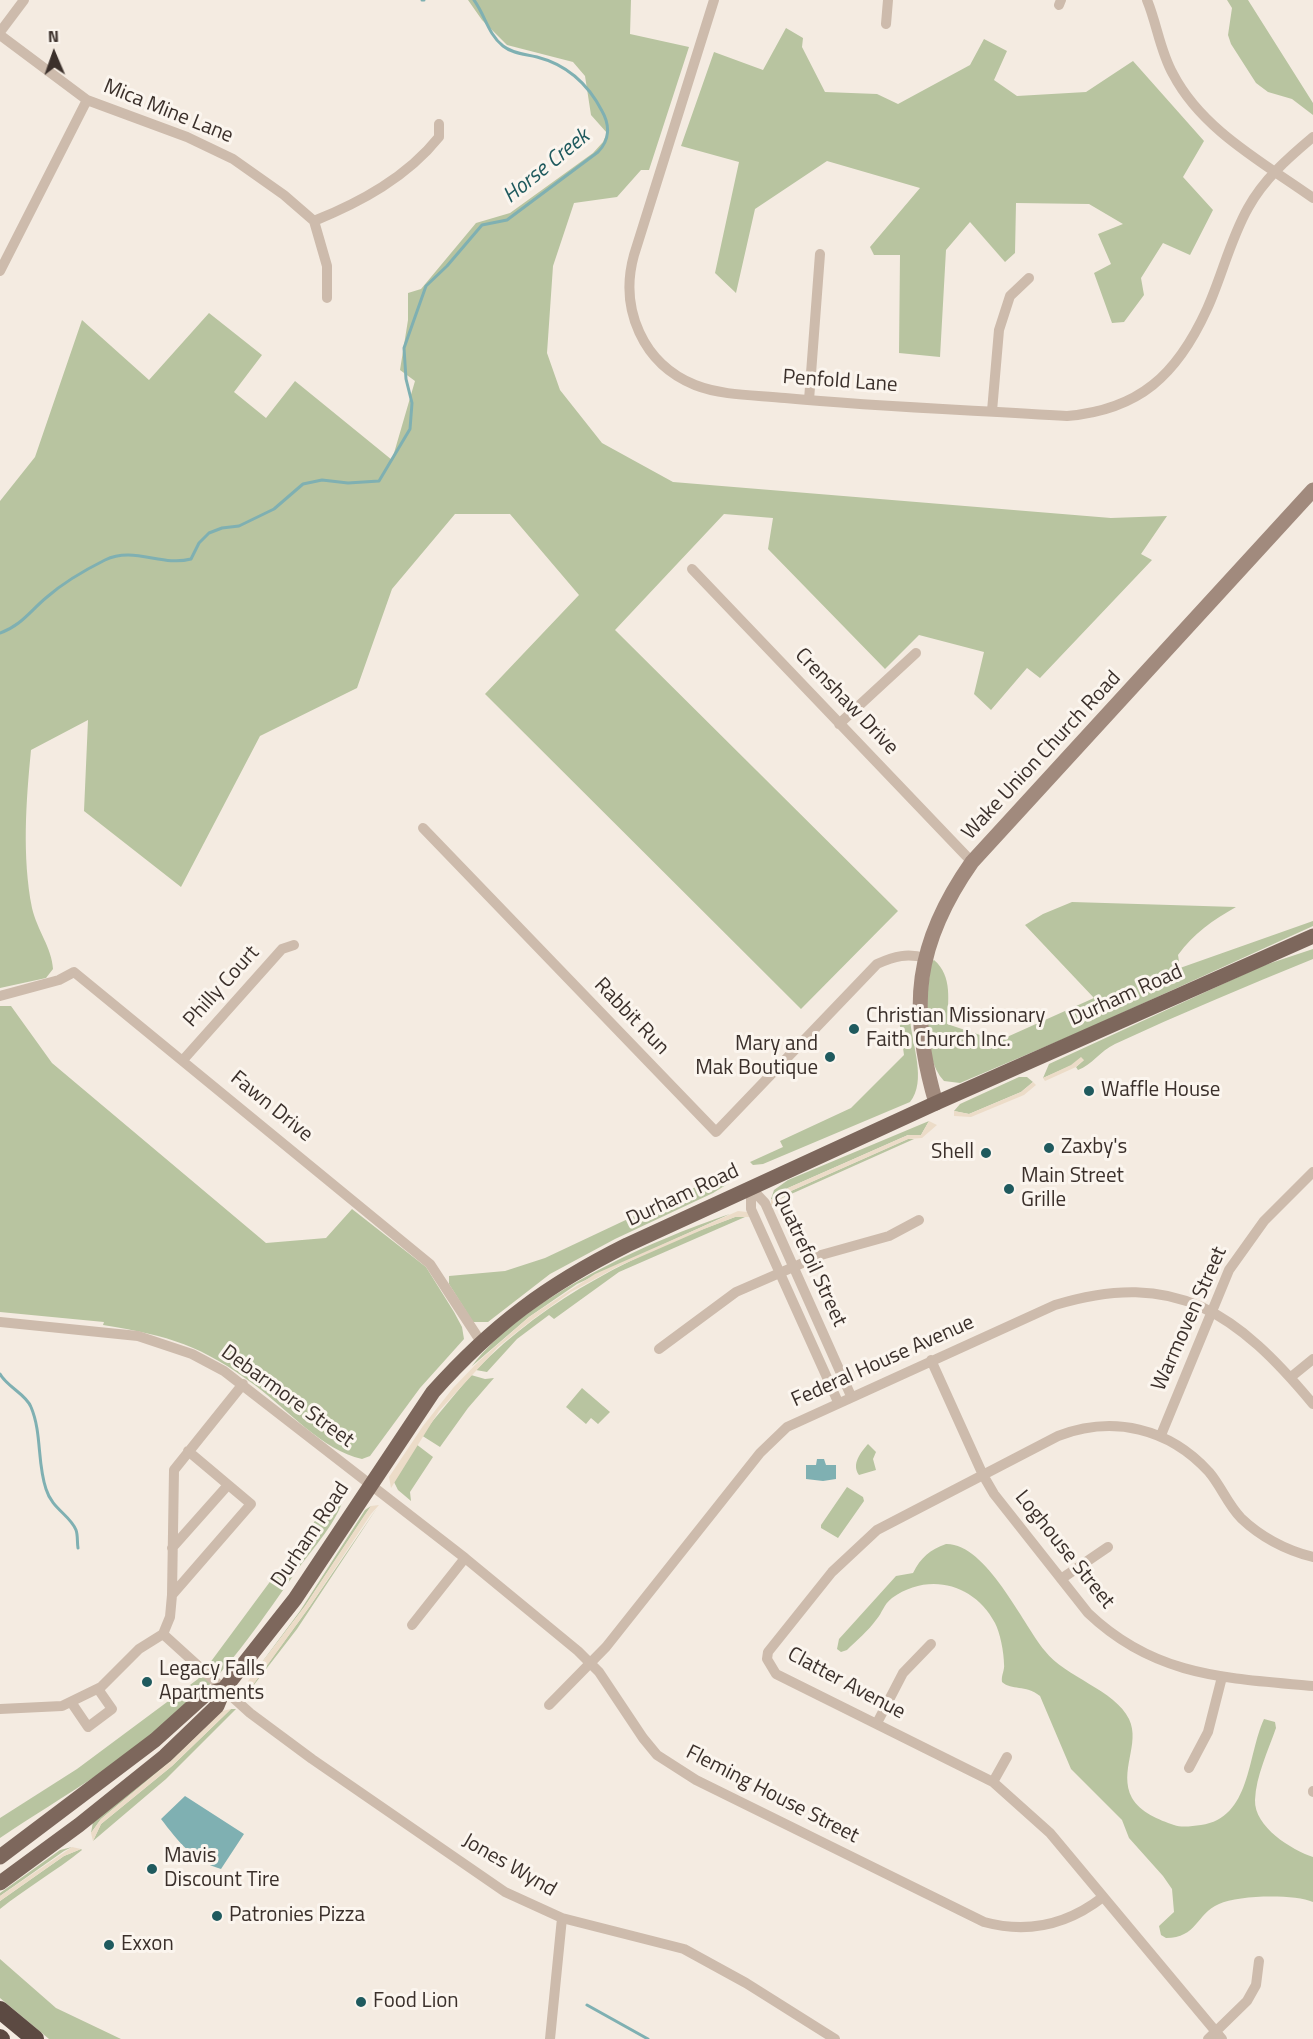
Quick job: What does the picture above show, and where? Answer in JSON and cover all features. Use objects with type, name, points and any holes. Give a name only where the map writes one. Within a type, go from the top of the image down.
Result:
[{"type":"highway","points":[[0,2010],[35,2039]]},
{"type":"main road","name":"Durham Road","points":[[0,1882],[79,1825],[165,1756],[217,1706],[224,1689],[295,1599],[433,1392],[481,1342],[529,1301],[585,1266],[751,1188],[936,1103],[1313,936]]},
{"type":"main road","name":"Durham Road","points":[[0,1857],[126,1762],[205,1695],[224,1689]]},
{"type":"main road","points":[[79,1825],[83,1810],[124,1778],[126,1762]]},
{"type":"street","points":[[0,34],[24,0]]},
{"type":"street","name":"Penfold Lane","points":[[714,0],[632,263],[629,286],[631,308],[638,330],[653,356],[672,373],[688,382],[718,391],[809,400],[1066,416],[1093,414],[1125,404],[1163,377],[1179,358],[1207,310],[1249,207],[1275,171],[1313,137]]},
{"type":"street","points":[[886,24],[888,0]]},
{"type":"street","points":[[1147,0],[1172,73],[1190,102],[1232,140],[1313,198]]},
{"type":"street","name":"Mica Mine Lane","points":[[0,34],[87,100],[187,137],[233,159],[284,195],[314,221],[324,247],[327,266],[327,298]]},
{"type":"street","points":[[0,271],[87,100]]},
{"type":"street","points":[[314,221],[355,204],[404,171],[426,153],[439,137],[439,124]]},
{"type":"street","points":[[809,400],[820,254]]},
{"type":"street","points":[[993,411],[999,330],[1010,296],[1029,278]]},
{"type":"street","name":"Wake Union Church Road","points":[[936,1103],[927,1073],[922,1035],[921,984],[939,914],[972,862],[1313,490]]},
{"type":"street","name":"Crenshaw Drive","points":[[692,568],[972,862]]},
{"type":"street","points":[[840,724],[916,654]]},
{"type":"street","name":"Rabbit Run","points":[[423,828],[716,1132],[878,964],[894,956],[911,954],[926,958]]},
{"type":"street","name":"Philly Court","points":[[183,1060],[282,949],[294,945]]},
{"type":"street","name":"Fawn Drive","points":[[0,996],[59,980],[74,972],[429,1264],[481,1342]]},
{"type":"street","name":"Warmoven Street","points":[[1161,1435],[1229,1270],[1245,1244],[1313,1172]]},
{"type":"street","name":"Quatrefoil Street","points":[[751,1188],[765,1203],[851,1396]]},
{"type":"street","name":"Quatrefoil Street","points":[[751,1188],[751,1209],[838,1402]]},
{"type":"street","points":[[659,1349],[736,1292],[794,1266],[855,1244],[889,1236],[919,1220]]},
{"type":"street","name":"Federal House Avenue","points":[[549,1705],[606,1647],[761,1452],[787,1427],[1055,1305],[1091,1294],[1130,1291],[1176,1299],[1212,1310],[1258,1342],[1313,1404]]},
{"type":"street","name":"Debarmore Street","points":[[0,1322],[138,1336],[162,1342],[192,1354],[243,1384],[370,1484]]},
{"type":"street","points":[[1291,1377],[1313,1359]]},
{"type":"street","name":"Loghouse Street","points":[[931,1360],[983,1475],[994,1494],[1088,1613],[1131,1648],[1169,1665],[1221,1677],[1313,1686]]},
{"type":"street","points":[[0,1709],[62,1706],[71,1702],[98,1689],[139,1649],[163,1634],[170,1617],[172,1595],[174,1470],[243,1384]]},
{"type":"street","name":"Clatter Avenue","points":[[1220,2035],[1050,1833],[993,1782],[777,1674],[767,1659],[768,1652],[819,1586],[859,1545],[904,1515],[1058,1436],[1086,1427],[1124,1426],[1161,1435],[1187,1450],[1210,1473],[1238,1515],[1252,1528],[1294,1552],[1313,1557]]},
{"type":"street","points":[[172,1595],[251,1504],[188,1451]]},
{"type":"street","name":"Fleming House Street","points":[[370,1484],[465,1558],[590,1662],[643,1738],[675,1768],[967,1915],[1001,1927],[1036,1927],[1058,1923],[1083,1912],[1103,1897]]},
{"type":"street","points":[[172,1548],[228,1485]]},
{"type":"street","points":[[1061,1579],[1108,1547]]},
{"type":"street","points":[[412,1625],[465,1558]]},
{"type":"street","name":"Jones Wynd","points":[[163,1634],[224,1689],[312,1759],[405,1826],[505,1892],[562,1918],[684,1949],[746,1983],[835,2039]]},
{"type":"street","points":[[877,1723],[903,1673],[931,1644]]},
{"type":"street","points":[[1189,1768],[1208,1732],[1221,1677]]},
{"type":"street","points":[[71,1702],[88,1727],[112,1709],[98,1689]]},
{"type":"street","points":[[993,1782],[1007,1757]]},
{"type":"street","points":[[550,2039],[562,1918]]},
{"type":"street","points":[[1208,2039],[1220,2035],[1252,1993],[1256,1985],[1260,1961]]},
{"type":"green space","points":[[468,0],[631,0],[630,34],[689,47],[649,170],[641,170],[617,197],[574,203],[553,266],[547,353],[560,390],[602,443],[673,482],[1111,518],[1167,516],[1141,554],[1152,560],[1040,678],[1027,668],[991,710],[974,694],[984,652],[919,635],[885,669],[768,549],[773,518],[724,514],[615,630],[898,911],[801,1009],[485,694],[579,595],[510,514],[455,514],[392,589],[357,688],[260,736],[181,887],[84,811],[88,720],[31,750],[26,829],[27,869],[34,916],[50,954],[53,969],[46,978],[0,988],[0,501],[35,457],[82,320],[149,380],[209,313],[262,355],[234,392],[266,418],[295,381],[392,460],[415,381],[400,370],[408,320],[408,293],[421,289],[476,223],[510,213],[593,153],[603,142],[607,133],[591,115],[585,76],[573,62],[507,45],[482,20]]},
{"type":"green space","points":[[1227,0],[1248,0],[1313,103],[1313,115],[1292,99],[1268,92],[1256,83],[1231,44],[1228,35],[1232,8]]},
{"type":"green space","points":[[786,28],[803,38],[802,47],[825,92],[877,94],[898,104],[970,65],[984,39],[1007,51],[994,80],[1017,96],[1086,92],[1133,61],[1204,141],[1183,177],[1213,210],[1190,255],[1163,243],[1141,278],[1144,295],[1124,322],[1112,323],[1094,273],[1111,264],[1098,234],[1123,224],[1089,204],[1016,203],[1015,253],[1005,262],[970,222],[946,250],[940,357],[899,353],[900,255],[874,255],[870,247],[920,188],[827,161],[755,209],[736,293],[715,273],[739,162],[681,146],[714,52],[763,70]]},
{"type":"green space","points":[[1072,902],[1236,907],[1211,922],[1190,940],[1178,955],[1180,968],[1313,921],[1313,926],[1089,1028],[960,1083],[944,1081],[936,1070],[928,1041],[927,1007],[931,962],[934,960],[940,966],[947,981],[947,1024],[998,1041],[1094,998],[1025,925],[1043,914]]},
{"type":"green space","points":[[1313,949],[1313,959],[1115,1044],[1078,1070],[1076,1067],[1084,1060],[1043,1078],[1049,1064],[1262,966]]},
{"type":"green space","points":[[0,1006],[11,1006],[52,1063],[266,1243],[326,1238],[352,1209],[426,1267],[462,1327],[464,1339],[420,1388],[370,1456],[362,1459],[333,1447],[236,1372],[184,1344],[147,1333],[103,1325],[104,1322],[0,1312]]},
{"type":"green space","points":[[904,1016],[910,1019],[918,1073],[915,1093],[910,1102],[763,1164],[753,1165],[750,1162],[783,1147],[780,1141],[851,1108],[904,1055],[899,1019]]},
{"type":"green space","points":[[1019,1077],[1027,1077],[1033,1082],[1021,1092],[969,1114],[954,1111],[960,1104]]},
{"type":"green space","points":[[929,1121],[921,1135],[908,1135],[788,1188],[773,1200],[771,1199],[774,1190],[788,1180]]},
{"type":"green space","points":[[908,1139],[914,1139],[780,1199],[791,1191]]},
{"type":"green space","points":[[734,1169],[734,1180],[713,1193],[615,1239],[550,1274],[488,1322],[473,1322],[449,1284],[449,1276],[505,1271],[545,1258]]},
{"type":"green space","points":[[730,1214],[577,1284],[529,1317],[472,1366],[494,1341],[523,1317],[590,1274],[664,1239]]},
{"type":"green space","points":[[735,1217],[745,1217],[619,1272],[554,1319],[549,1315],[517,1339],[487,1372],[476,1370],[533,1320],[596,1279],[664,1245]]},
{"type":"green space","points":[[471,1375],[485,1379],[494,1378],[468,1408],[440,1447],[421,1435]]},
{"type":"green space","points":[[582,1388],[610,1412],[598,1424],[591,1418],[586,1424],[566,1407]]},
{"type":"green space","points":[[416,1444],[433,1457],[410,1492],[411,1501],[398,1490],[393,1480]]},
{"type":"green space","points":[[868,1444],[876,1452],[873,1459],[876,1470],[859,1475],[856,1462]]},
{"type":"green space","points":[[347,1484],[345,1496],[328,1529],[247,1640],[205,1689],[168,1723],[122,1758],[0,1838],[0,1818],[77,1769],[198,1679],[340,1487]]},
{"type":"green space","points":[[847,1487],[863,1497],[864,1501],[838,1538],[821,1528],[821,1525]]},
{"type":"green space","points":[[371,1506],[305,1606],[248,1681],[300,1611],[365,1510]]},
{"type":"green space","points":[[377,1508],[297,1629],[250,1690],[310,1606]]},
{"type":"green space","points":[[946,1544],[961,1547],[975,1556],[1002,1587],[1045,1651],[1065,1669],[1102,1692],[1122,1709],[1129,1719],[1133,1738],[1127,1778],[1128,1788],[1135,1803],[1150,1815],[1168,1823],[1187,1826],[1217,1820],[1230,1811],[1245,1783],[1264,1719],[1275,1722],[1276,1728],[1258,1782],[1256,1810],[1267,1828],[1276,1836],[1295,1849],[1313,1857],[1313,1902],[1280,1897],[1252,1897],[1228,1901],[1211,1908],[1184,1934],[1166,1938],[1161,1935],[1159,1926],[1174,1912],[1172,1889],[1129,1838],[1122,1820],[1071,1769],[1040,1696],[1029,1690],[1002,1682],[1004,1659],[997,1627],[986,1609],[963,1591],[935,1584],[920,1585],[906,1590],[889,1601],[873,1624],[847,1650],[841,1652],[837,1649],[839,1639],[896,1576],[913,1573],[926,1555]]},
{"type":"green space","points":[[231,1709],[236,1709],[166,1779],[93,1841],[101,1824],[172,1766]]},
{"type":"green space","points":[[222,1711],[172,1760],[101,1819],[91,1833],[93,1822]]},
{"type":"green space","points":[[72,1847],[0,1896],[0,1893],[60,1850]]},
{"type":"green space","points":[[81,1849],[72,1858],[0,1909],[0,1901],[64,1856]]},
{"type":"green space","points":[[0,1959],[56,2008],[121,2039],[49,2039],[0,1998]]},
{"type":"shaded area","points":[[1081,1057],[1084,1060],[1076,1067],[1045,1081],[1043,1078],[1071,1065]]},
{"type":"shaded area","points":[[1033,1082],[1036,1085],[1024,1095],[971,1117],[954,1116],[954,1111],[969,1114],[1021,1092]]},
{"type":"shaded area","points":[[929,1121],[937,1125],[922,1138],[908,1139],[791,1191],[771,1206],[771,1199],[773,1200],[788,1188],[908,1135],[921,1135]]},
{"type":"shaded area","points":[[738,1211],[747,1212],[751,1217],[735,1217],[617,1267],[571,1292],[498,1347],[439,1411],[391,1488],[389,1477],[423,1426],[453,1388],[479,1361],[529,1317],[595,1274]]},
{"type":"shaded area","points":[[379,1505],[248,1692],[248,1681],[305,1606],[371,1506]]},
{"type":"shaded area","points":[[231,1709],[172,1766],[101,1824],[93,1841],[91,1833],[101,1819],[172,1760],[222,1711]]},
{"type":"shaded area","points":[[72,1847],[81,1849],[64,1856],[0,1901],[0,1896]]},
{"type":"water","points":[[817,1459],[824,1459],[826,1465],[836,1465],[836,1479],[823,1481],[806,1479],[806,1465],[816,1465]]},
{"type":"water","points":[[185,1796],[244,1834],[221,1869],[194,1855],[161,1819]]},
{"type":"waterway","name":"Horse Creek","points":[[0,633],[20,622],[60,587],[105,560],[127,555],[169,561],[191,559],[199,543],[209,533],[222,528],[239,526],[274,509],[303,484],[322,480],[348,483],[379,481],[410,429],[412,403],[406,379],[404,348],[426,286],[447,266],[482,225],[507,220],[598,152],[608,132],[605,116],[590,92],[576,77],[558,65],[503,46],[490,30],[474,0]]},
{"type":"waterway","points":[[0,1374],[29,1402],[37,1427],[41,1469],[46,1489],[52,1502],[70,1520],[77,1532],[78,1548]]},
{"type":"waterway","points":[[587,2005],[648,2039]]},
{"type":"place","name":"Christian Missionary Faith Church Inc.","points":[[854,1029]]},
{"type":"place","name":"Mary and Mak Boutique","points":[[830,1057]]},
{"type":"place","name":"Waffle House","points":[[1089,1091]]},
{"type":"place","name":"Zaxby's","points":[[1049,1148]]},
{"type":"place","name":"Shell","points":[[986,1153]]},
{"type":"place","name":"Main Street Grille","points":[[1009,1189]]},
{"type":"place","name":"Legacy Falls Apartments","points":[[147,1682]]},
{"type":"place","name":"Mavis Discount Tire","points":[[152,1869]]},
{"type":"place","name":"Patronies Pizza","points":[[217,1916]]},
{"type":"place","name":"Exxon","points":[[109,1945]]},
{"type":"place","name":"Food Lion","points":[[361,2002]]}]
